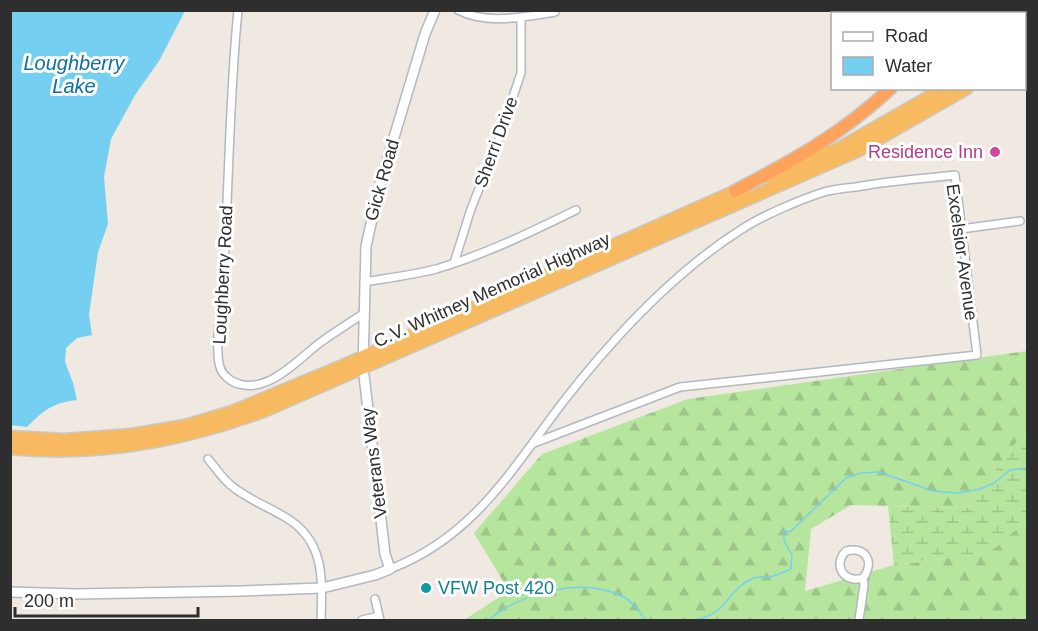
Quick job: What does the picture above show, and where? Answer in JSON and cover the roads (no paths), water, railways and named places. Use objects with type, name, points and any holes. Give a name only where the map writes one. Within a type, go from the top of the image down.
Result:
[{"type":"highway","points":[[735,191],[826,141],[865,112],[889,90]]},
{"type":"highway","name":"C.V. Whitney Memorial Highway","points":[[10,448],[62,451],[134,446],[185,436],[266,410],[364,361],[735,191],[840,148],[890,122],[942,90]]},
{"type":"highway","name":"C.V. Whitney Memorial Highway","points":[[10,437],[64,440],[158,432],[232,412],[364,361],[856,151],[963,90]]},
{"type":"street","name":"Loughberry Road","points":[[238,10],[219,326],[220,368],[236,383],[251,386],[262,383],[276,376],[363,314]]},
{"type":"street","name":"Gick Road","points":[[364,361],[363,314],[368,230],[425,34],[435,10]]},
{"type":"street","points":[[458,10],[465,14],[489,18],[521,18],[555,12]]},
{"type":"street","name":"Sherri Drive","points":[[454,263],[471,209],[521,74],[521,18]]},
{"type":"street","name":"Excelsior Avenue","points":[[10,592],[242,591],[322,588],[390,569],[423,552],[467,521],[491,499],[563,402],[600,358],[688,269],[743,228],[826,191],[955,176],[977,355],[680,387],[534,443]]},
{"type":"street","points":[[364,282],[454,263],[540,228],[576,210]]},
{"type":"street","points":[[961,229],[1020,221]]},
{"type":"street","name":"Veterans Way","points":[[364,361],[384,554],[390,569]]},
{"type":"street","points":[[208,459],[231,486],[288,519],[306,534],[314,547],[322,577],[321,621]]},
{"type":"street","points":[[859,621],[864,582],[869,570],[867,558],[859,550],[846,551],[839,561],[840,569],[849,579],[864,582]]},
{"type":"street","points":[[362,621],[379,618],[375,599]]},
{"type":"water","name":"Loughberry Lake","points":[[10,11],[185,11],[159,61],[135,95],[111,139],[104,177],[108,224],[98,252],[89,315],[92,335],[77,338],[66,348],[65,362],[77,400],[49,408],[27,427],[10,425]]},
{"type":"waterway","points":[[693,620],[714,613],[745,582],[756,577],[768,577],[791,569],[792,555],[784,541],[784,531],[790,532],[846,478],[861,473],[879,472],[933,491],[958,493],[980,489],[994,483],[1010,470],[1028,468]]},
{"type":"waterway","points":[[488,620],[502,610],[535,595],[571,588],[590,588],[624,597],[646,620]]},
{"type":"place","name":"Residence Inn","points":[[995,152]]},
{"type":"place","name":"VFW Post 420","points":[[426,588]]}]
